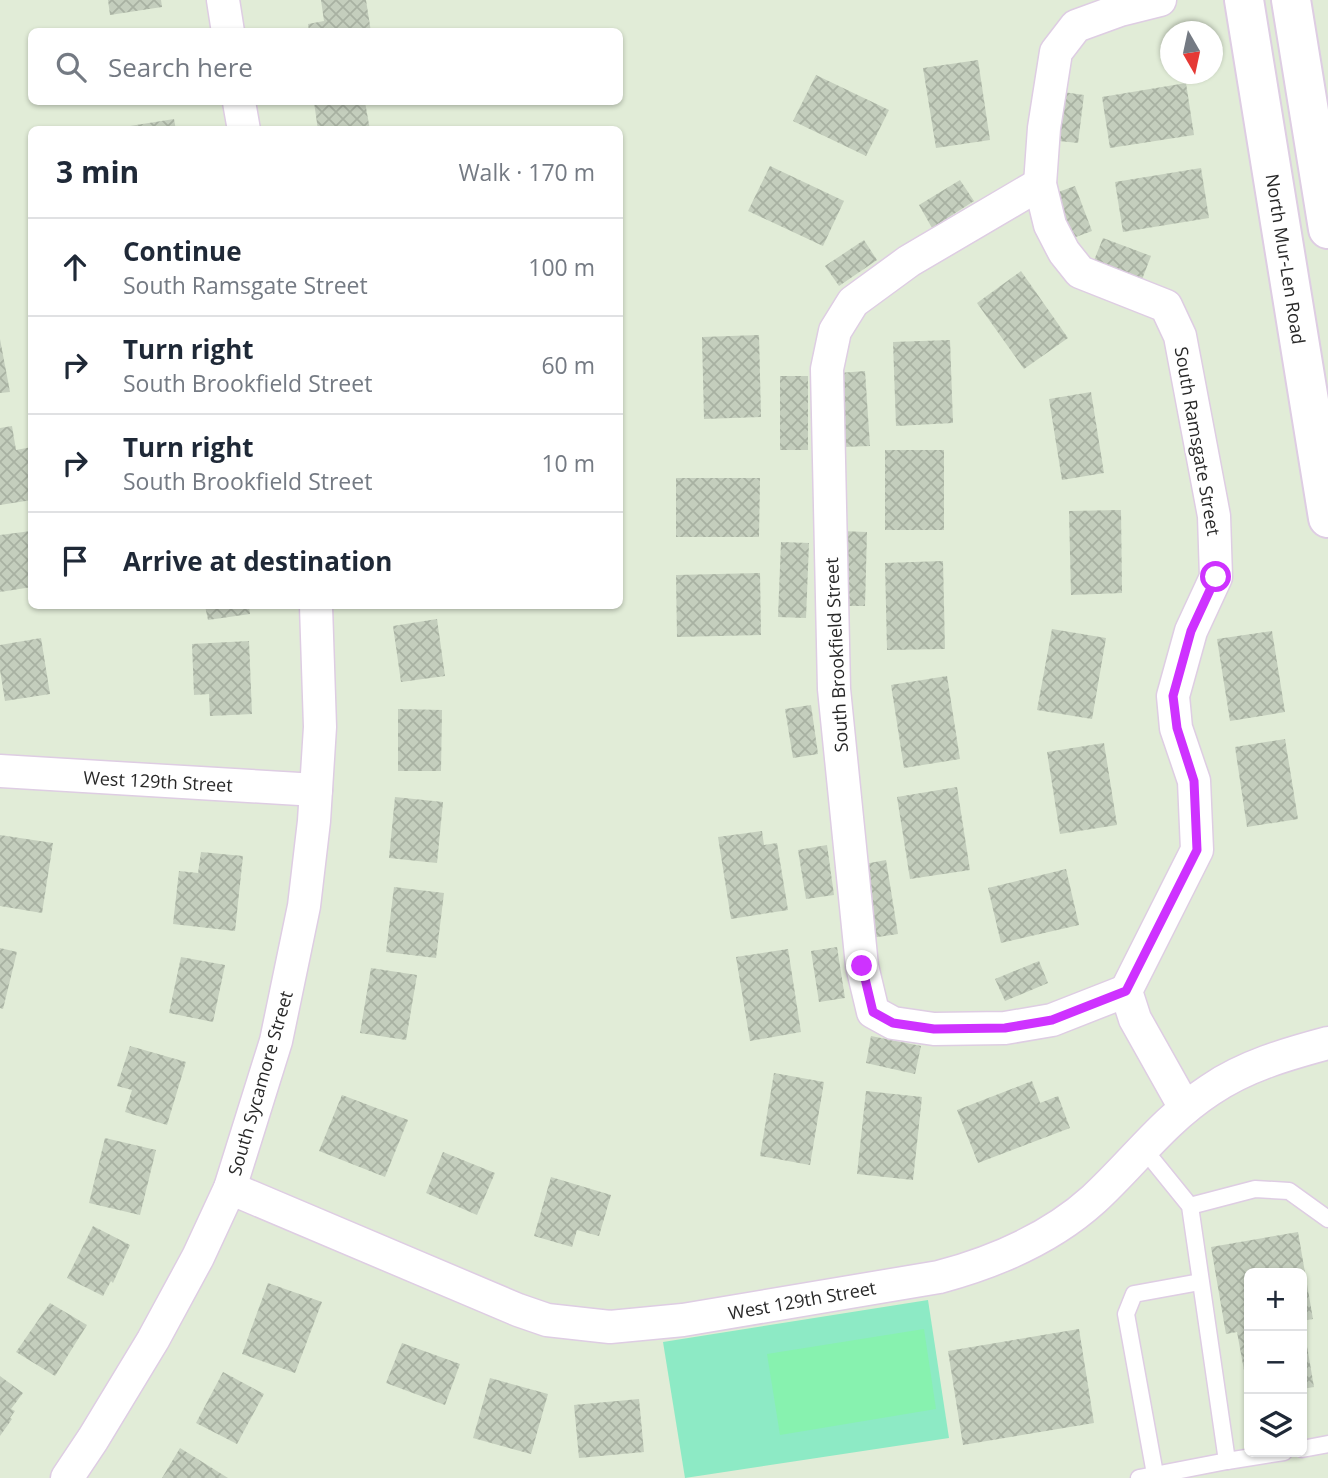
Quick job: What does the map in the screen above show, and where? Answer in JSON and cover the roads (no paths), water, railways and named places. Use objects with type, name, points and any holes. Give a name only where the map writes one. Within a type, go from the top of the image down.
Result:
[{"type":"main road","name":"North Mur-Len Road","points":[[1244,0],[1310,208]]},
{"type":"main road","name":"North Mur-Len Road","points":[[1291,0],[1310,208],[1328,518]]},
{"type":"street","points":[[223,0],[227,28]]},
{"type":"street","name":"South Ramsgate Street","points":[[1126,991],[1197,850],[1194,781],[1177,728],[1173,696],[1191,631],[1216,577],[1214,516],[1180,336],[1166,306],[1080,272],[1064,253],[1050,225],[1040,184],[1044,128],[1056,52],[1076,26],[1119,10],[1160,0]]},
{"type":"street","points":[[240,105],[243,126]]},
{"type":"street","name":"South Brookfield Street","points":[[1040,184],[909,261],[853,302],[835,331],[827,369],[834,689],[862,966],[873,1012],[893,1023],[934,1029],[1005,1028],[1052,1020],[1126,991]]},
{"type":"street","name":"South Sycamore Street","points":[[67,1478],[153,1340],[198,1257],[230,1188],[276,1041],[304,906],[316,790],[320,727],[316,609]]},
{"type":"street","name":"West 129th Street","points":[[0,771],[316,790]]},
{"type":"street","points":[[1126,991],[1135,1019],[1185,1108]]},
{"type":"street","name":"West 129th Street","points":[[230,1188],[547,1320],[610,1327],[683,1320],[939,1277],[977,1267],[1012,1252],[1064,1223],[1094,1199],[1168,1121],[1211,1088],[1254,1066],[1328,1044]]},
{"type":"lane","points":[[1143,1148],[1190,1206],[1227,1461]]},
{"type":"lane","points":[[1190,1206],[1255,1189],[1289,1191],[1328,1219]]},
{"type":"lane","points":[[1155,1474],[1126,1314],[1134,1294],[1200,1282]]},
{"type":"lane","points":[[1307,1448],[1328,1444]]},
{"type":"lane","points":[[1139,1478],[1252,1457]]}]
